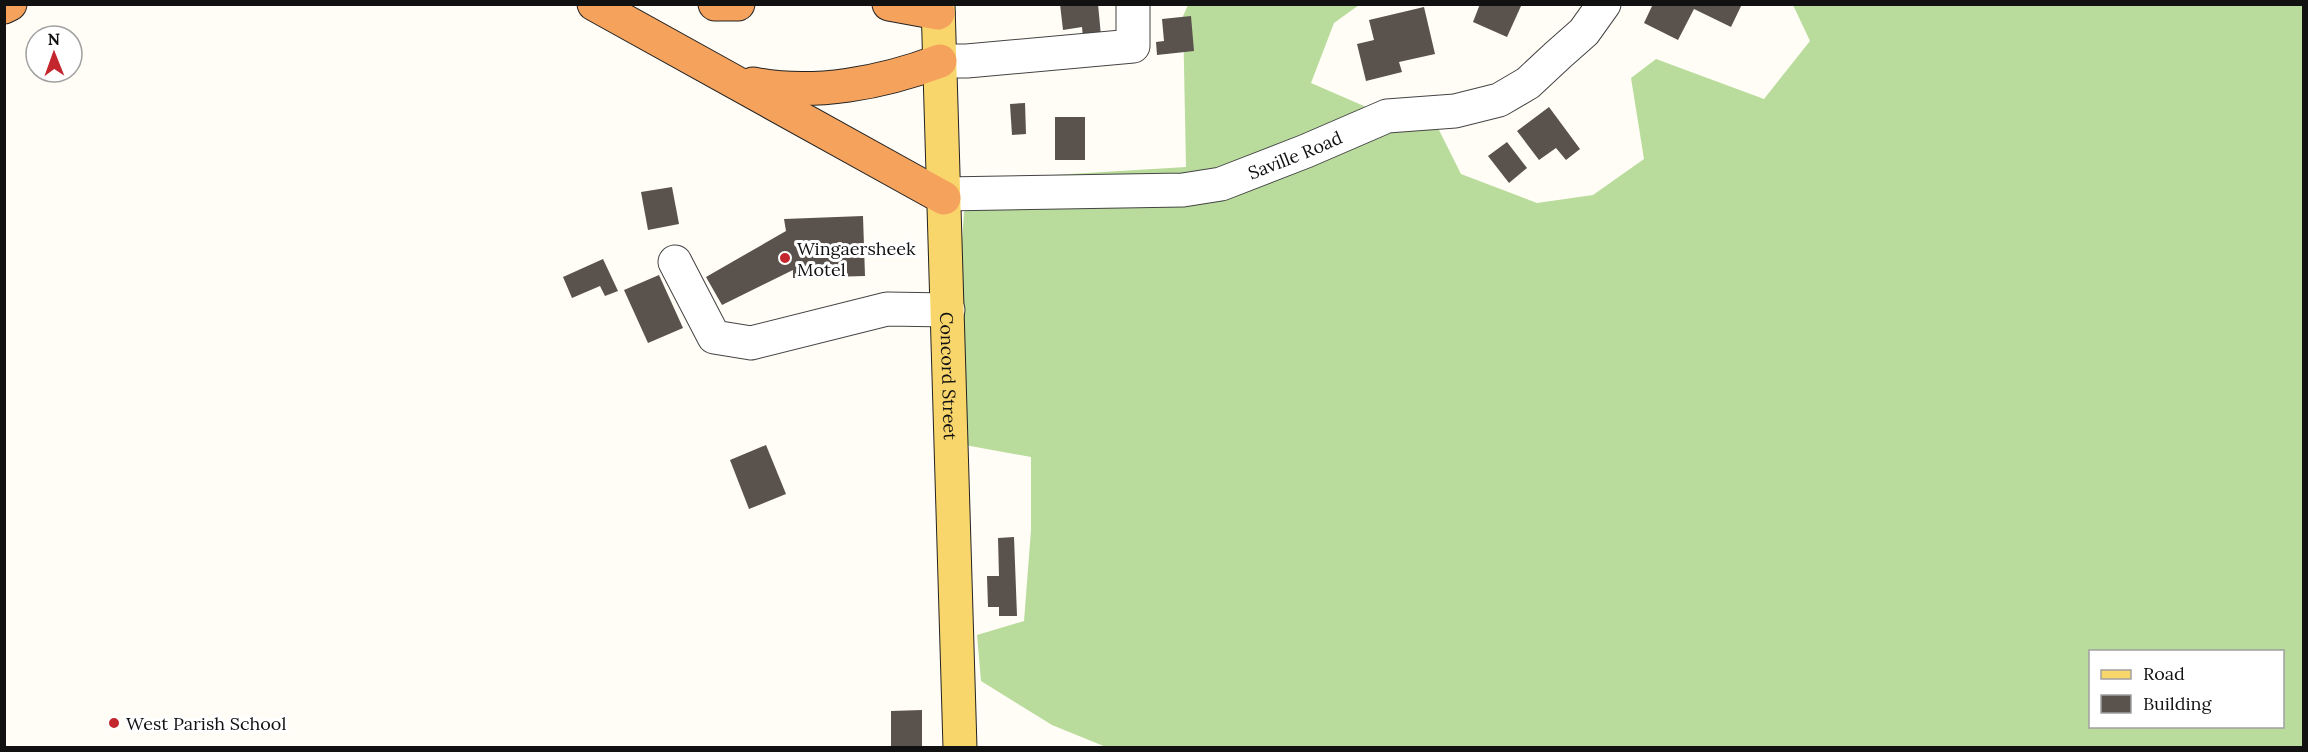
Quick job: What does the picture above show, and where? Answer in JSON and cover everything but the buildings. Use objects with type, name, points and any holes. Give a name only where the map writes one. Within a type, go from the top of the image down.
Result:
[{"type":"highway","points":[[4,7],[10,4]]},
{"type":"highway","points":[[594,4],[944,196]]},
{"type":"highway","points":[[715,4],[738,4]]},
{"type":"highway","points":[[890,4],[938,9]]},
{"type":"highway","points":[[728,77],[760,86],[792,89],[827,88],[902,74],[939,61]]},
{"type":"main road","name":"Concord Street","points":[[938,9],[960,747]]},
{"type":"street","points":[[939,61],[967,61],[1133,46],[1133,4]]},
{"type":"street","name":"Saville Road","points":[[944,196],[1183,190],[1221,184],[1387,116],[1455,111],[1499,100],[1528,83],[1558,56],[1584,32],[1604,4]]},
{"type":"street","points":[[675,262],[714,337],[751,343],[887,309],[948,310]]},
{"type":"green space","points":[[1188,5],[1359,5],[1334,23],[1311,83],[1387,116],[1437,126],[1461,174],[1537,203],[1593,195],[1644,159],[1631,78],[1656,59],[1764,99],[1810,41],[1793,5],[2303,5],[2303,747],[1106,747],[1052,725],[981,681],[977,635],[1024,621],[1031,530],[1031,457],[965,445],[959,286],[964,212],[980,193],[987,179],[1186,167],[1183,16]]},
{"type":"place","name":"Wingaersheek Motel","points":[[785,258]]},
{"type":"place","name":"West Parish School","points":[[114,723]]}]
